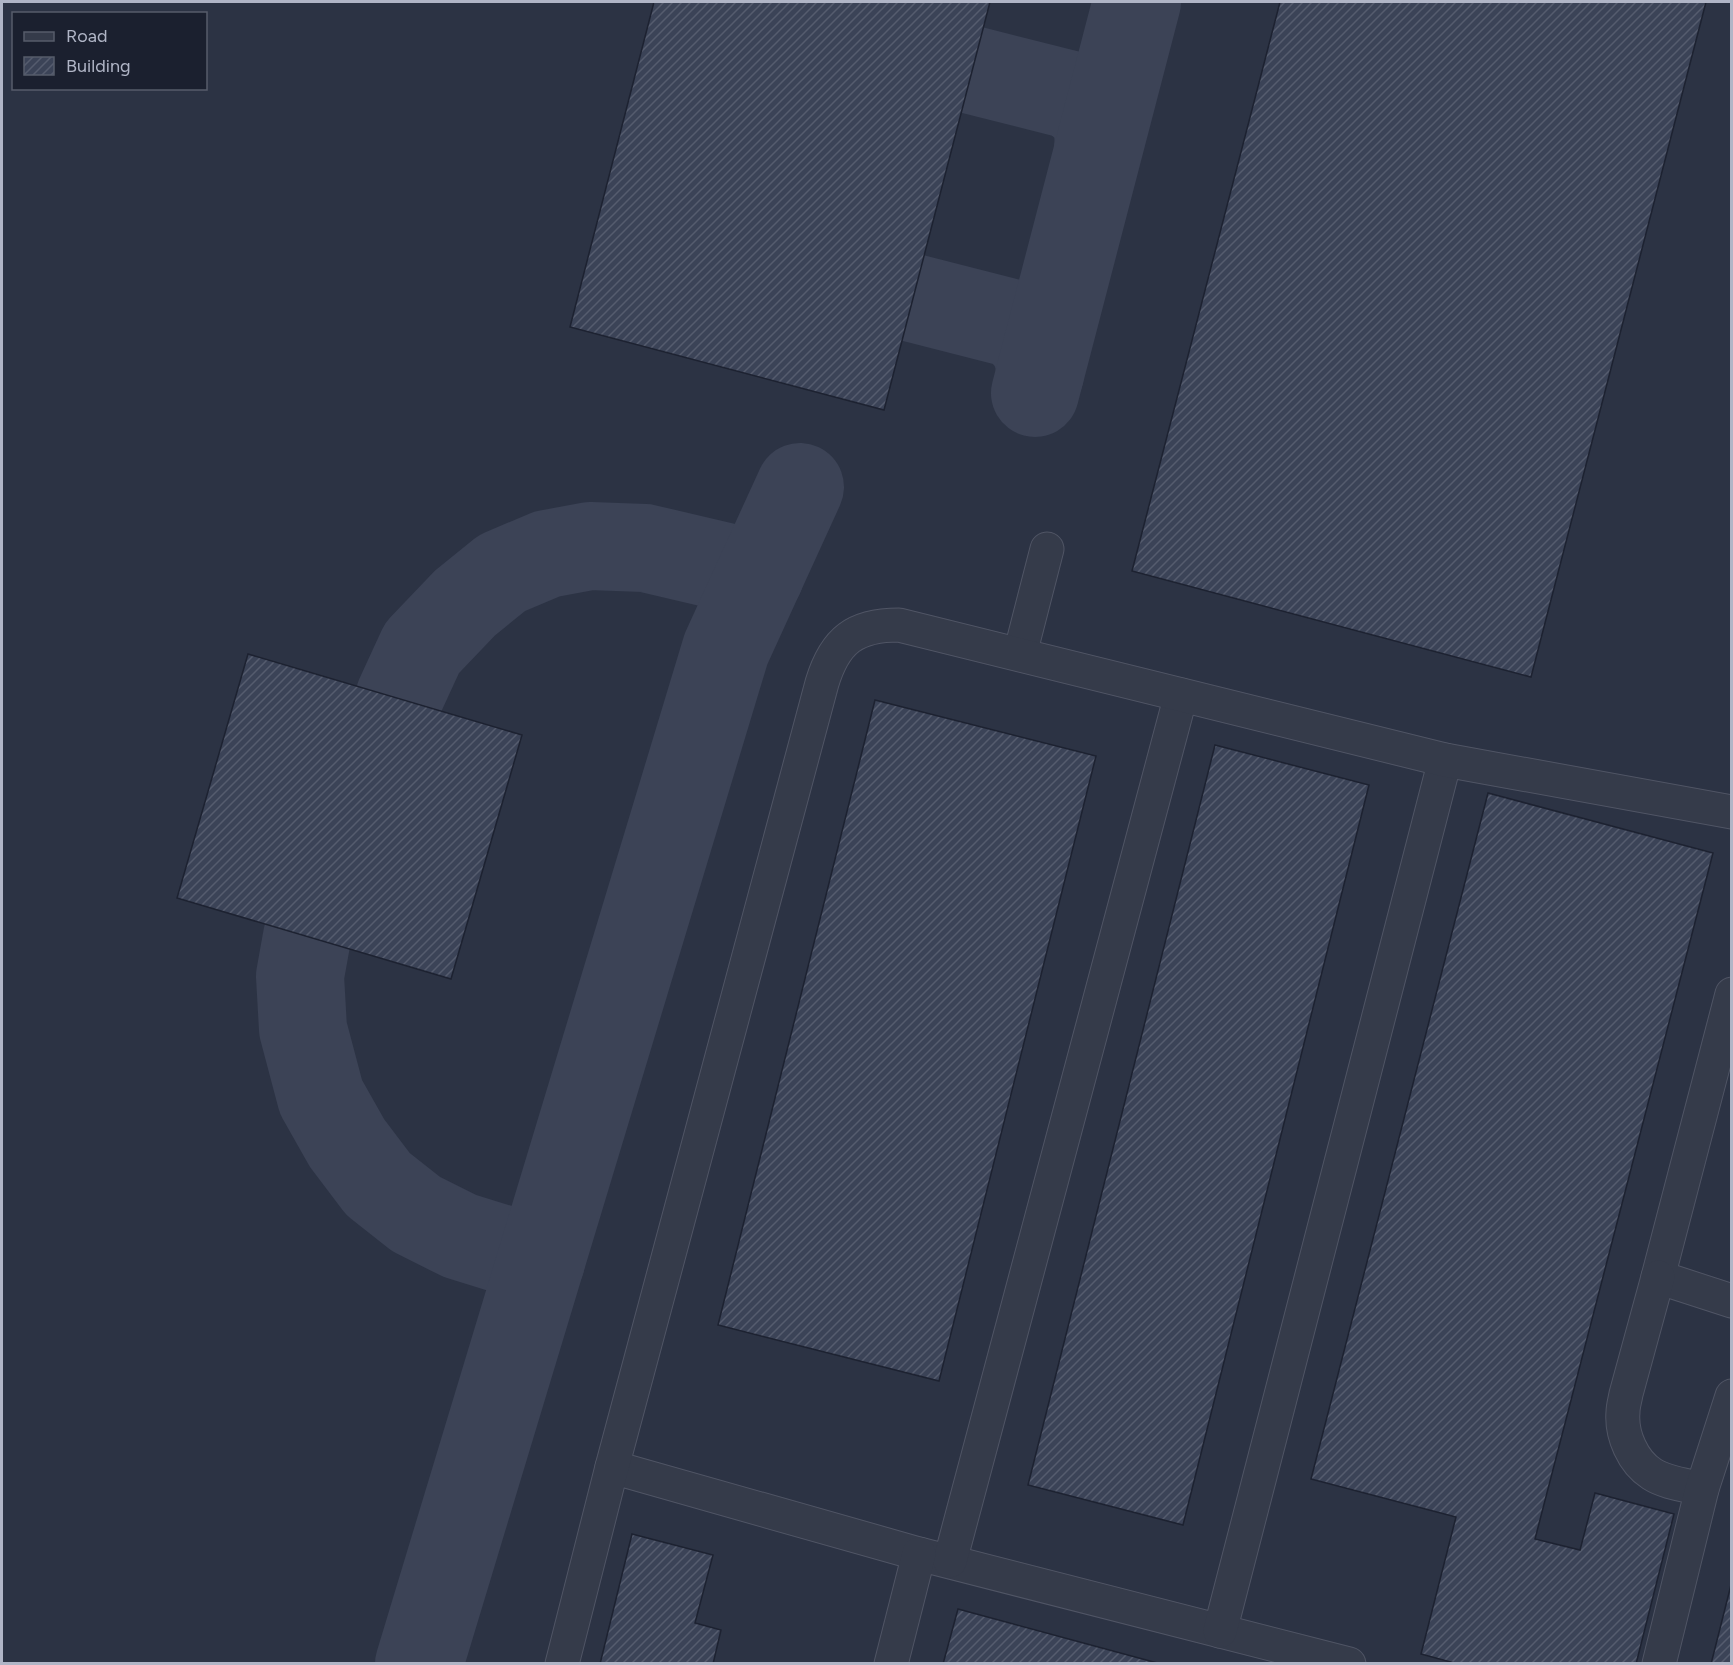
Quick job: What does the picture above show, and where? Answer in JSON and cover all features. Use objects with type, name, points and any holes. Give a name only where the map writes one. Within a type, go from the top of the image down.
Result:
[{"type":"lane","points":[[1020,654],[1047,549]]},
{"type":"lane","points":[[562,1664],[612,1467],[826,667],[837,650],[849,638],[862,630],[878,625],[899,624],[1445,760],[1731,812]]},
{"type":"lane","points":[[951,1562],[1181,695]]},
{"type":"lane","points":[[1220,1631],[1445,760]]},
{"type":"lane","points":[[1702,1489],[1665,1480],[1651,1474],[1637,1461],[1624,1431],[1622,1413],[1731,994]]},
{"type":"lane","points":[[1658,1277],[1731,1301]]},
{"type":"lane","points":[[1659,1664],[1702,1489],[1731,1396]]},
{"type":"lane","points":[[612,1467],[919,1554],[1220,1631],[1317,1659],[1349,1664]]},
{"type":"lane","points":[[891,1664],[919,1554]]},
{"type":"shaded area","points":[[2,2],[1731,2],[1731,1663],[2,1664]]},
{"type":"building","points":[[654,2],[990,2],[884,410],[570,327]]},
{"type":"building","points":[[1280,2],[1706,2],[1531,677],[1132,571]]},
{"type":"building","points":[[248,654],[522,735],[451,979],[177,898]]},
{"type":"building","points":[[875,700],[1096,756],[939,1381],[718,1325]]},
{"type":"building","points":[[1215,745],[1369,785],[1183,1525],[1028,1485]]},
{"type":"building","points":[[1488,793],[1713,853],[1535,1539],[1580,1550],[1595,1493],[1674,1514],[1636,1664],[1458,1664],[1421,1654],[1456,1517],[1311,1479]]},
{"type":"building","points":[[632,1534],[713,1555],[695,1623],[721,1630],[713,1664],[600,1664]]},
{"type":"building","points":[[1732,1581],[1732,1664],[1711,1664]]},
{"type":"building","points":[[958,1609],[1161,1664],[943,1664]]},
{"type":"taxiway","points":[[1035,393],[1137,2]]},
{"type":"taxiway","points":[[972,70],[1075,98],[1088,109],[1096,122],[1098,148]]},
{"type":"taxiway","points":[[913,298],[1015,326],[1032,342],[1038,357],[1040,374]]},
{"type":"taxiway","points":[[419,1664],[726,649],[800,487]]},
{"type":"taxiway","points":[[399,698],[422,648],[465,603],[502,573],[547,554],[590,546],[645,548],[760,575]]},
{"type":"taxiway","points":[[307,937],[300,976],[303,1029],[321,1097],[347,1143],[378,1184],[416,1214],[460,1236],[541,1261]]}]
